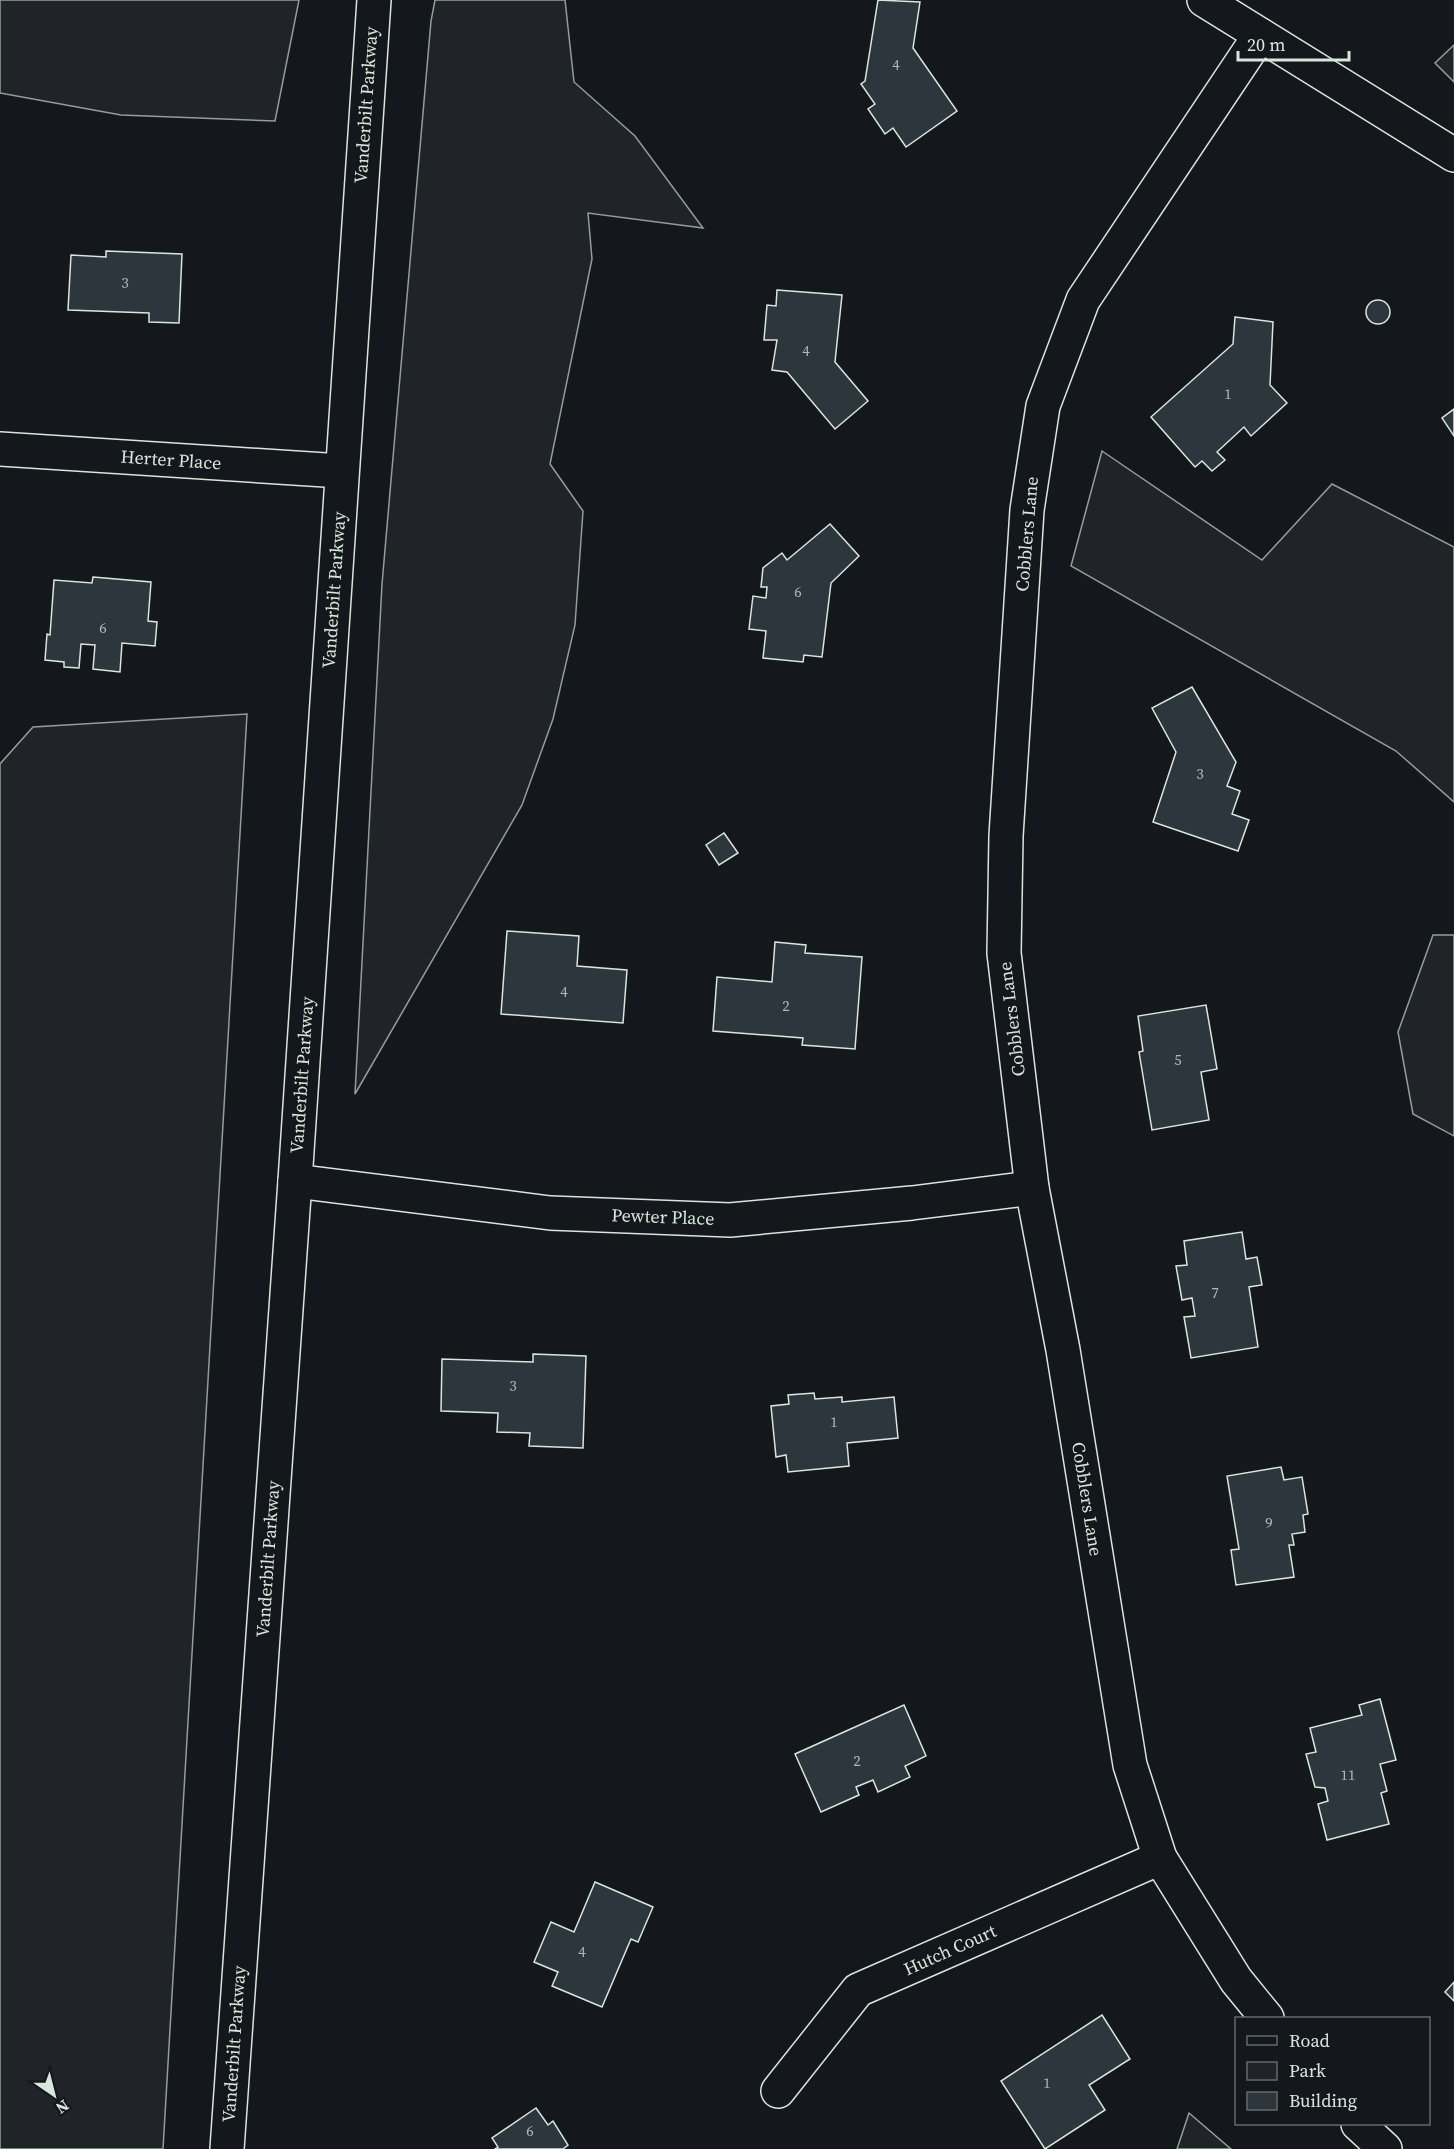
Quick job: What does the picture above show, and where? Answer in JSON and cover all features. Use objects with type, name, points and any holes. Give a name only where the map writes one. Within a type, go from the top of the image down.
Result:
[{"type":"street","name":"Vanderbilt Parkway","points":[[227,2149],[374,0]]},
{"type":"street","points":[[1204,0],[1454,155]]},
{"type":"street","name":"Cobblers Lane","points":[[1260,35],[1083,300],[1043,406],[1027,510],[1006,836],[1004,953],[1032,1188],[1063,1350],[1130,1765],[1160,1858],[1236,1980],[1266,2017]]},
{"type":"street","name":"Herter Place","points":[[0,449],[341,471]]},
{"type":"street","name":"Pewter Place","points":[[295,1181],[550,1213],[730,1220],[912,1203],[1032,1188]]},
{"type":"street","name":"Hutch Court","points":[[778,2091],[858,1990],[1160,1858]]},
{"type":"street","points":[[1359,2125],[1385,2149]]},
{"type":"green space","points":[[0,0],[299,0],[275,121],[121,115],[0,93]]},
{"type":"green space","points":[[435,0],[565,0],[574,82],[635,136],[703,228],[588,213],[592,259],[550,464],[583,511],[575,625],[553,719],[522,805],[355,1094],[382,584],[431,21]]},
{"type":"green space","points":[[1454,45],[1454,82],[1435,63]]},
{"type":"green space","points":[[1102,451],[1262,560],[1332,484],[1454,547],[1454,802],[1396,751],[1071,566]]},
{"type":"green space","points":[[247,714],[163,2149],[0,2149],[0,764],[33,727]]},
{"type":"green space","points":[[1433,935],[1454,935],[1454,1136],[1413,1114],[1398,1032]]},
{"type":"green space","points":[[1189,2113],[1231,2149],[1177,2149]]},
{"type":"building","points":[[878,0],[920,2],[913,48],[957,111],[906,147],[893,128],[885,134],[868,109],[875,104],[861,84],[865,81]]},
{"type":"building","points":[[106,251],[182,254],[179,323],[149,322],[149,313],[68,310],[71,255],[106,257]]},
{"type":"building","points":[[777,290],[842,295],[835,362],[868,401],[835,429],[787,372],[772,370],[777,340],[764,340],[767,305],[776,306]]},
{"type":"building","points":[[1378,300],[1386,304],[1390,312],[1386,320],[1378,324],[1370,320],[1366,312],[1370,304]]},
{"type":"building","points":[[1235,317],[1273,322],[1270,385],[1287,403],[1251,436],[1244,427],[1217,452],[1225,460],[1212,471],[1202,461],[1195,467],[1151,417],[1233,344]]},
{"type":"building","points":[[1454,409],[1454,436],[1442,418]]},
{"type":"building","points":[[830,524],[859,556],[831,583],[822,657],[804,655],[803,662],[763,658],[766,631],[749,629],[753,596],[766,598],[767,587],[761,587],[763,568],[782,553],[787,560]]},
{"type":"building","points":[[93,577],[151,582],[148,621],[157,622],[155,646],[122,643],[120,672],[93,669],[95,645],[81,644],[79,668],[64,667],[64,662],[45,660],[47,634],[50,635],[54,580],[92,583]]},
{"type":"building","points":[[1192,687],[1236,762],[1227,786],[1240,791],[1232,814],[1249,820],[1238,851],[1153,822],[1176,752],[1152,708]]},
{"type":"building","points":[[724,833],[738,853],[719,865],[706,845]]},
{"type":"building","points":[[507,931],[579,936],[577,966],[627,970],[623,1023],[501,1014]]},
{"type":"building","points":[[775,942],[806,945],[805,953],[862,957],[855,1049],[802,1045],[803,1038],[713,1031],[717,977],[772,982]]},
{"type":"building","points":[[1206,1005],[1217,1069],[1201,1072],[1209,1120],[1152,1130],[1139,1052],[1143,1051],[1138,1016]]},
{"type":"building","points":[[1242,1232],[1246,1259],[1257,1257],[1262,1285],[1249,1287],[1258,1347],[1191,1358],[1184,1317],[1195,1316],[1192,1298],[1182,1300],[1176,1266],[1187,1265],[1184,1241]]},
{"type":"building","points":[[533,1354],[586,1356],[583,1448],[529,1446],[530,1433],[497,1432],[498,1413],[441,1411],[442,1359],[533,1362]]},
{"type":"building","points":[[814,1393],[815,1399],[842,1397],[842,1402],[894,1397],[898,1438],[847,1443],[849,1466],[788,1472],[786,1455],[776,1457],[771,1406],[789,1404],[788,1395]]},
{"type":"building","points":[[1281,1467],[1284,1480],[1302,1477],[1308,1514],[1303,1515],[1305,1532],[1292,1534],[1294,1545],[1289,1545],[1294,1577],[1236,1585],[1231,1550],[1239,1549],[1227,1476]]},
{"type":"building","points":[[1380,1699],[1396,1760],[1380,1764],[1387,1791],[1381,1793],[1389,1824],[1327,1840],[1318,1804],[1328,1801],[1325,1788],[1315,1787],[1306,1754],[1316,1752],[1310,1728],[1362,1715],[1359,1705]]},
{"type":"building","points":[[904,1705],[926,1756],[905,1766],[910,1777],[878,1792],[873,1780],[856,1787],[859,1795],[821,1812],[795,1754]]},
{"type":"building","points":[[595,1882],[653,1907],[638,1942],[631,1939],[602,2007],[552,1986],[558,1972],[534,1962],[551,1922],[574,1932]]},
{"type":"building","points":[[1454,1982],[1454,2001],[1445,1992]]},
{"type":"building","points":[[1102,2015],[1130,2059],[1089,2085],[1105,2110],[1045,2149],[1001,2081]]},
{"type":"building","points":[[536,2108],[548,2125],[553,2121],[568,2145],[563,2149],[495,2149],[498,2147],[492,2138]]}]
